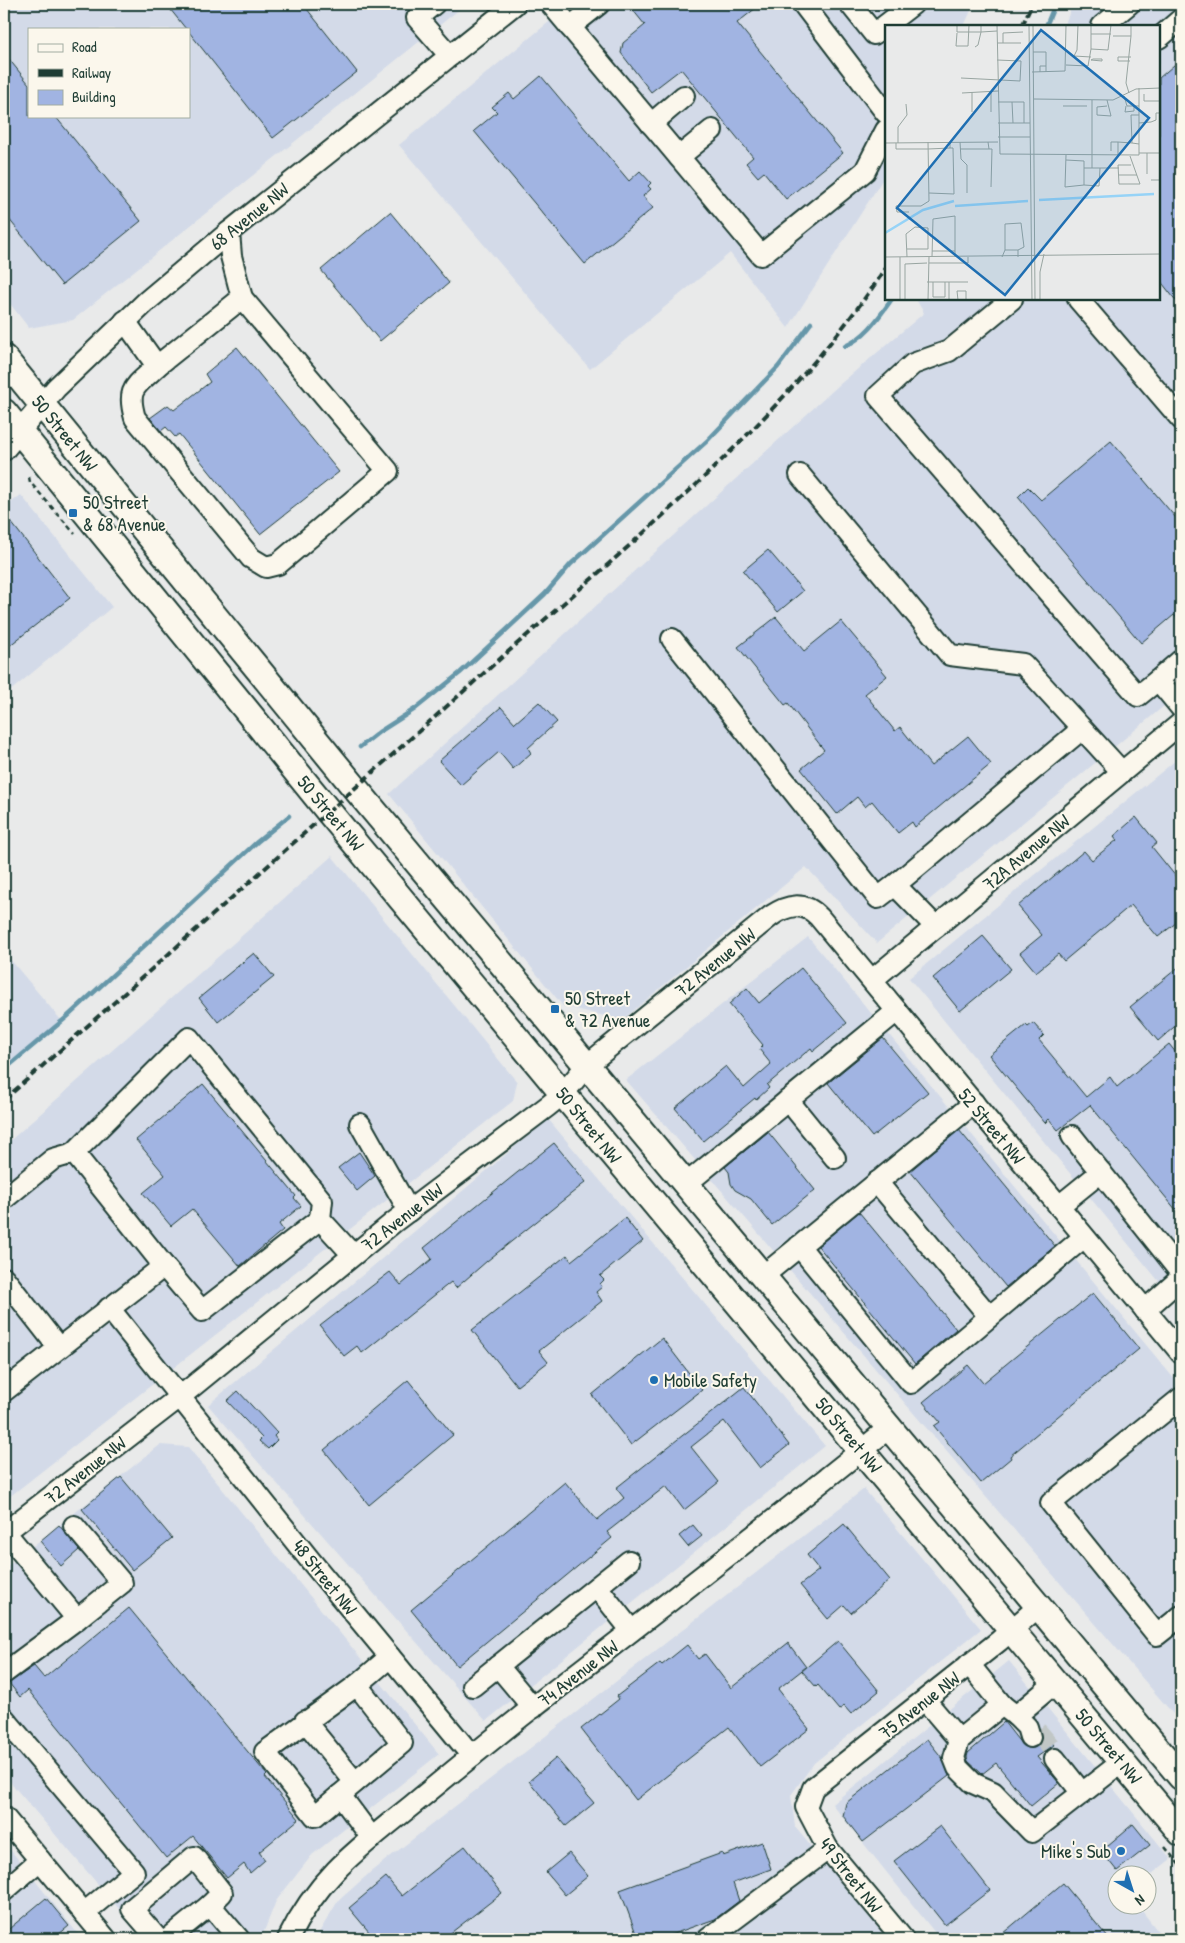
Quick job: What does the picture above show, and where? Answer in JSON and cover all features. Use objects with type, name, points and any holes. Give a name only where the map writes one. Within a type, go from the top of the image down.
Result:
[{"type":"main road","name":"50 Street NW","points":[[4,358],[355,788],[1181,1777]]},
{"type":"main road","name":"50 Street NW","points":[[4,412],[563,1094],[1181,1833]]},
{"type":"street","points":[[434,4],[417,18],[450,56]]},
{"type":"street","name":"68 Avenue NW","points":[[4,450],[56,388],[125,321],[229,232],[515,4]]},
{"type":"street","points":[[551,4],[761,255],[865,171],[885,132]]},
{"type":"street","points":[[570,27],[599,4]]},
{"type":"street","points":[[803,4],[885,112]]},
{"type":"street","points":[[850,4],[874,34],[885,26]]},
{"type":"street","points":[[886,25],[913,4]]},
{"type":"street","points":[[1103,25],[1129,4]]},
{"type":"street","points":[[1160,37],[1181,19]]},
{"type":"street","points":[[651,124],[684,96]]},
{"type":"street","points":[[679,157],[712,130]]},
{"type":"street","points":[[229,232],[232,256],[242,298],[388,471],[278,564],[266,567],[251,558],[136,418],[130,402],[132,390],[158,366],[242,298]]},
{"type":"street","points":[[1011,300],[949,351],[913,364],[878,396],[1138,696],[1181,660]]},
{"type":"street","points":[[1079,300],[1181,419]]},
{"type":"street","points":[[125,321],[158,366]]},
{"type":"street","points":[[800,475],[950,655],[1023,664],[1122,772]]},
{"type":"street","points":[[672,639],[878,898],[1082,729]]},
{"type":"street","points":[[1158,680],[1181,708]]},
{"type":"street","name":"72A Avenue NW","points":[[872,980],[1181,723]]},
{"type":"street","points":[[895,885],[936,927]]},
{"type":"street","name":"72 Avenue NW","points":[[4,1533],[181,1396],[409,1210],[563,1094],[587,1065],[771,916],[781,909],[799,906]]},
{"type":"street","name":"52 Street NW","points":[[799,906],[815,912],[1181,1353]]},
{"type":"street","points":[[686,1184],[897,1011]]},
{"type":"street","points":[[4,1199],[53,1159],[74,1154],[189,1038],[322,1201],[320,1219],[202,1311],[74,1154]]},
{"type":"street","points":[[788,1100],[835,1158]]},
{"type":"street","points":[[763,1276],[974,1103]]},
{"type":"street","points":[[360,1124],[409,1210]]},
{"type":"street","points":[[1072,1136],[1181,1273]]},
{"type":"street","points":[[1058,1206],[1101,1172]]},
{"type":"street","points":[[877,1182],[989,1316]]},
{"type":"street","points":[[320,1219],[353,1255]]},
{"type":"street","points":[[799,1246],[911,1383],[1084,1236]]},
{"type":"street","points":[[4,1391],[164,1266]]},
{"type":"street","points":[[4,1278],[58,1347]]},
{"type":"street","points":[[1145,1310],[1181,1278]]},
{"type":"street","name":"48 Street NW","points":[[110,1308],[310,1560],[472,1756]]},
{"type":"street","points":[[1181,1398],[1051,1503],[1157,1636],[1181,1616]]},
{"type":"street","name":"74 Avenue NW","points":[[288,1939],[314,1895],[332,1873],[372,1838],[472,1756],[890,1427]]},
{"type":"street","points":[[4,1673],[122,1583],[74,1526]]},
{"type":"street","points":[[4,1533],[76,1619]]},
{"type":"street","points":[[473,1686],[629,1560]]},
{"type":"street","points":[[596,1587],[632,1630]]},
{"type":"street","name":"75 Avenue NW","points":[[806,1807],[813,1788],[1013,1630],[1038,1607]]},
{"type":"street","points":[[356,1685],[402,1743],[315,1816],[265,1752],[356,1685],[390,1657]]},
{"type":"street","points":[[969,1664],[1022,1723]]},
{"type":"street","points":[[498,1666],[533,1708]]},
{"type":"street","points":[[959,1740],[1022,1723],[1056,1682]]},
{"type":"street","points":[[925,1700],[959,1740]]},
{"type":"street","points":[[4,1718],[134,1872],[84,1912]]},
{"type":"street","points":[[305,1721],[356,1782]]},
{"type":"street","points":[[959,1740],[954,1758],[958,1768],[973,1783],[993,1792],[1032,1832],[1122,1762]]},
{"type":"street","points":[[1050,1753],[1082,1793]]},
{"type":"street","points":[[340,1795],[372,1838]]},
{"type":"street","name":"49 Street NW","points":[[806,1807],[828,1849],[903,1939]]},
{"type":"street","points":[[4,1817],[106,1939]]},
{"type":"street","points":[[708,1939],[828,1849]]},
{"type":"street","points":[[158,1939],[132,1909],[194,1857],[222,1893],[210,1906],[168,1939]]},
{"type":"street","points":[[4,1891],[40,1860]]},
{"type":"street","points":[[210,1906],[239,1939]]},
{"type":"shaded area","points":[[4,4],[466,4],[73,320],[29,328],[4,296]]},
{"type":"shaded area","points":[[571,4],[974,4],[964,25],[885,25],[885,176],[788,328],[730,253],[590,369],[399,145]]},
{"type":"shaded area","points":[[1073,4],[1181,4],[1181,692],[877,943],[806,867],[622,1020],[563,1006],[389,794],[839,385],[924,313],[918,300],[1160,300],[1160,25],[1064,25]]},
{"type":"shaded area","points":[[21,495],[112,607],[4,696],[4,508]]},
{"type":"shaded area","points":[[1181,756],[1181,1308],[909,978]]},
{"type":"shaded area","points":[[332,856],[517,1082],[513,1101],[4,1501],[4,1146]]},
{"type":"shaded area","points":[[808,937],[1181,1387],[1181,1723],[626,1080]]},
{"type":"shaded area","points":[[4,952],[61,1020],[4,1070]]},
{"type":"shaded area","points":[[548,1119],[825,1446],[486,1721],[208,1405]]},
{"type":"shaded area","points":[[160,1445],[188,1447],[439,1754],[312,1855],[276,1901],[261,1939],[145,1939],[4,1775],[4,1569]]},
{"type":"shaded area","points":[[864,1489],[981,1629],[814,1763],[791,1795],[795,1827],[887,1939],[315,1939],[338,1901],[373,1870]]},
{"type":"shaded area","points":[[1009,1661],[1171,1859],[1158,1869],[1158,1866],[1108,1866],[1108,1916],[1146,1916],[1164,1939],[940,1939],[832,1804]]},
{"type":"shaded area","points":[[4,1842],[82,1939],[4,1939]]},
{"type":"building","points":[[166,4],[303,4],[357,72],[273,138],[190,33],[190,28],[185,28]]},
{"type":"building","points":[[628,4],[761,4],[737,23],[843,153],[786,199],[764,172],[758,177],[746,163],[753,157],[681,69],[651,92],[621,53],[623,43],[645,25]]},
{"type":"building","points":[[4,53],[28,83],[28,118],[57,118],[141,221],[62,285],[4,213]]},
{"type":"building","points":[[1181,59],[1181,307],[1160,280],[1160,77]]},
{"type":"building","points":[[541,76],[629,181],[640,171],[651,183],[648,186],[651,189],[643,196],[653,208],[585,264],[474,131],[497,112],[492,107],[509,93],[514,99]]},
{"type":"building","points":[[390,212],[449,283],[380,341],[321,270]]},
{"type":"building","points":[[237,347],[339,472],[260,534],[179,434],[175,437],[166,427],[161,431],[150,418],[168,405],[174,410],[210,382],[205,374]]},
{"type":"building","points":[[1111,441],[1181,524],[1181,623],[1174,615],[1141,643],[1018,497],[1028,487],[1041,500]]},
{"type":"building","points":[[4,513],[70,598],[9,646],[4,639]]},
{"type":"building","points":[[768,550],[803,591],[778,612],[743,571]]},
{"type":"building","points":[[776,617],[804,651],[841,621],[887,676],[865,694],[895,731],[900,727],[931,766],[968,736],[991,764],[915,827],[912,822],[898,833],[872,801],[865,807],[857,797],[837,814],[801,769],[824,750],[788,703],[785,705],[738,647]]},
{"type":"building","points":[[539,702],[557,722],[528,748],[531,753],[513,769],[499,752],[461,785],[439,761],[501,707],[515,723]]},
{"type":"building","points":[[1136,817],[1157,843],[1152,847],[1181,883],[1181,919],[1158,937],[1131,905],[1064,961],[1058,954],[1036,972],[1020,953],[1042,935],[1018,906],[1084,851],[1092,860],[1117,840],[1114,836]]},
{"type":"building","points":[[983,936],[1011,969],[960,1011],[933,978]]},
{"type":"building","points":[[254,953],[274,977],[218,1022],[199,998]]},
{"type":"building","points":[[1181,965],[1181,1021],[1158,1041],[1130,1007]]},
{"type":"building","points":[[801,968],[847,1023],[813,1051],[811,1048],[767,1085],[769,1088],[756,1100],[755,1098],[703,1141],[675,1108],[726,1066],[744,1088],[771,1064],[759,1049],[763,1045],[729,1004],[747,988],[759,1003]]},
{"type":"building","points":[[1033,1023],[1044,1035],[1039,1040],[1086,1097],[1110,1077],[1117,1087],[1169,1044],[1181,1059],[1181,1216],[1090,1105],[1058,1130],[1049,1119],[1045,1123],[989,1055],[1026,1025],[1028,1027]]},
{"type":"building","points":[[883,1038],[928,1092],[872,1137],[828,1083]]},
{"type":"building","points":[[203,1084],[296,1196],[294,1198],[301,1206],[279,1224],[283,1230],[240,1266],[192,1209],[171,1226],[143,1193],[165,1175],[136,1140]]},
{"type":"building","points":[[959,1130],[1055,1246],[1006,1287],[910,1171]]},
{"type":"building","points":[[768,1132],[815,1190],[772,1225],[751,1199],[735,1190],[731,1184],[729,1172],[725,1167]]},
{"type":"building","points":[[554,1143],[586,1182],[456,1288],[451,1282],[362,1353],[357,1346],[344,1356],[320,1326],[390,1272],[401,1285],[432,1259],[424,1248]]},
{"type":"building","points":[[359,1152],[375,1176],[357,1191],[338,1168]]},
{"type":"building","points":[[859,1212],[956,1329],[915,1364],[818,1246]]},
{"type":"building","points":[[625,1218],[643,1241],[600,1276],[604,1280],[600,1284],[602,1287],[596,1292],[602,1301],[539,1351],[548,1362],[517,1386],[472,1330],[567,1255],[571,1261]]},
{"type":"building","points":[[1093,1293],[1139,1349],[1010,1456],[1011,1458],[981,1483],[934,1426],[940,1422],[923,1402],[968,1365],[983,1383]]},
{"type":"building","points":[[662,1338],[702,1390],[631,1445],[592,1395]]},
{"type":"building","points":[[408,1380],[453,1435],[369,1505],[324,1450]]},
{"type":"building","points":[[744,1387],[789,1445],[760,1468],[724,1421],[691,1447],[719,1482],[684,1510],[666,1486],[607,1532],[612,1538],[457,1666],[411,1610],[565,1482],[597,1520],[624,1498],[616,1488]]},
{"type":"building","points":[[238,1391],[277,1433],[274,1436],[277,1440],[268,1449],[259,1441],[262,1438],[227,1401]]},
{"type":"building","points":[[121,1477],[172,1538],[132,1570],[82,1509]]},
{"type":"building","points":[[844,1524],[890,1580],[851,1613],[844,1605],[828,1619],[800,1585],[819,1570],[807,1555]]},
{"type":"building","points":[[59,1525],[79,1550],[61,1566],[40,1541]]},
{"type":"building","points":[[693,1525],[702,1536],[688,1547],[679,1536]]},
{"type":"building","points":[[129,1608],[267,1775],[265,1777],[299,1819],[259,1852],[265,1860],[250,1873],[244,1864],[227,1878],[193,1836],[166,1858],[28,1690],[20,1697],[9,1683],[34,1666],[44,1678]]},
{"type":"building","points":[[838,1641],[879,1691],[851,1714],[844,1706],[839,1710],[818,1685],[816,1687],[802,1671]]},
{"type":"building","points":[[788,1643],[806,1667],[778,1689],[809,1729],[760,1767],[729,1727],[636,1800],[581,1729],[619,1699],[617,1696],[687,1645],[698,1659],[705,1654],[731,1688]]},
{"type":"building","points":[[1004,1722],[1022,1745],[1027,1748],[1034,1748],[1039,1745],[1042,1739],[1040,1728],[1054,1745],[1037,1757],[1059,1783],[1031,1806],[996,1763],[982,1774],[968,1761],[968,1753]]},
{"type":"building","points":[[927,1739],[943,1759],[949,1776],[863,1842],[843,1816],[846,1803]]},
{"type":"building","points":[[556,1758],[594,1803],[566,1826],[529,1781]]},
{"type":"building","points":[[1133,1824],[1150,1845],[1123,1866],[1113,1866],[1101,1851]]},
{"type":"building","points":[[940,1826],[990,1890],[945,1925],[894,1861]]},
{"type":"building","points":[[762,1842],[771,1869],[733,1883],[739,1901],[715,1919],[659,1939],[638,1939],[620,1890],[722,1853],[723,1856]]},
{"type":"building","points":[[465,1846],[502,1893],[443,1939],[375,1939],[349,1908],[386,1877],[402,1896]]},
{"type":"building","points":[[569,1853],[588,1876],[565,1895],[546,1872]]},
{"type":"building","points":[[1063,1883],[1109,1939],[996,1939]]},
{"type":"building","points":[[46,1898],[69,1926],[53,1939],[4,1939],[4,1933]]},
{"type":"waterway","points":[[1046,25],[1055,4]]},
{"type":"waterway","points":[[845,346],[866,332],[891,300]]},
{"type":"waterway","points":[[360,747],[379,732],[415,709],[460,673],[545,594],[571,564],[707,441],[778,367],[811,323]]},
{"type":"waterway","points":[[4,1070],[67,1017],[257,842],[289,816]]},
{"type":"tunnel","points":[[1037,1731],[1051,1747]]},
{"type":"railway","points":[[1022,25],[1032,4]]},
{"type":"railway","points":[[4,1100],[656,522],[706,475],[755,427],[802,376],[846,324],[885,269]]},
{"type":"place","name":"50 Street & 68 Avenue","points":[[73,513]]},
{"type":"place","name":"50 Street & 72 Avenue","points":[[555,1009]]},
{"type":"place","name":"Mobile Safety","points":[[654,1380]]},
{"type":"place","name":"Mike's Sub","points":[[1121,1851]]}]
